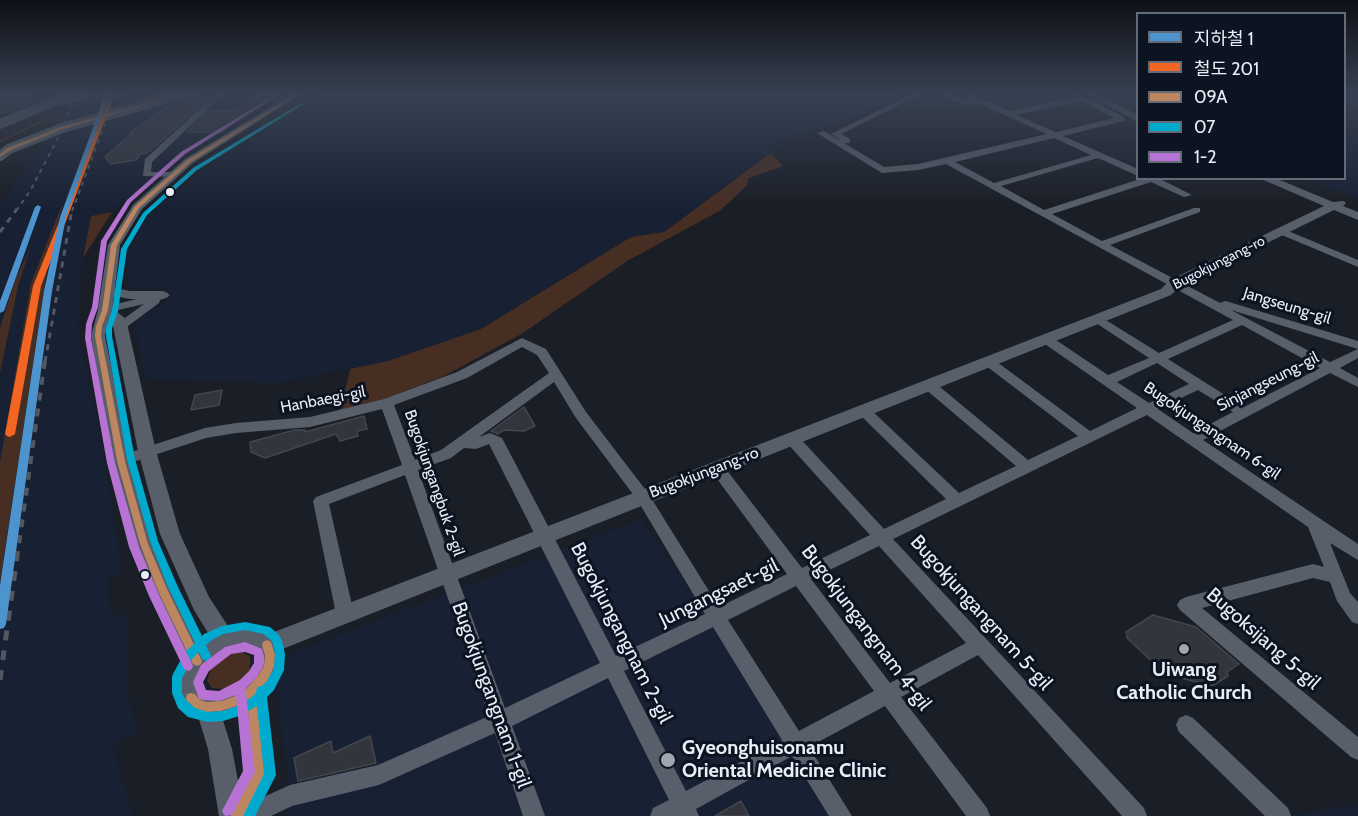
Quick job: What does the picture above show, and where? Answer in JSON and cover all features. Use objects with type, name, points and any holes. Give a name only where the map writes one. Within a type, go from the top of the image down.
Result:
[{"type":"street","points":[[0,156],[9,149],[49,133]]},
{"type":"street","points":[[178,133],[148,161],[146,174],[173,176],[243,133]]},
{"type":"street","points":[[197,661],[163,591],[144,544],[121,461],[98,336],[105,310],[114,245],[137,207],[189,161],[234,133]]},
{"type":"street","points":[[821,133],[882,170],[918,167],[1062,133]]},
{"type":"street","points":[[837,133],[835,134],[879,160],[872,164]]},
{"type":"street","points":[[1050,133],[1136,173]]},
{"type":"street","points":[[993,186],[1098,155]]},
{"type":"street","name":"Jangseung-gil","points":[[947,161],[1358,384]]},
{"type":"street","points":[[1044,213],[1147,180]]},
{"type":"street","points":[[1152,180],[1187,195]]},
{"type":"street","points":[[1269,180],[1337,205],[1358,210]]},
{"type":"street","points":[[1281,180],[1358,216]]},
{"type":"street","name":"Bugokjungang-ro","points":[[267,645],[1166,292],[1174,283],[1337,205]]},
{"type":"street","points":[[1102,244],[1197,210]]},
{"type":"street","points":[[1281,231],[1358,264]]},
{"type":"street","points":[[107,290],[130,295],[164,295]]},
{"type":"street","points":[[105,310],[164,295]]},
{"type":"street","points":[[120,326],[164,295]]},
{"type":"street","name":"Jangseung-gil","points":[[1206,300],[1214,300],[1358,345]]},
{"type":"street","points":[[105,310],[119,318],[147,451],[170,534],[201,603],[225,640]]},
{"type":"street","points":[[1098,319],[1244,413]]},
{"type":"street","points":[[1107,381],[1243,320]]},
{"type":"street","name":"Bugokjungangnam 6-gil","points":[[1046,339],[1358,553]]},
{"type":"street","name":"Hanbaegi-gil","points":[[121,461],[205,433],[310,422],[387,404],[462,375],[522,342],[542,352],[556,374]]},
{"type":"street","name":"Sinjangseung-gil","points":[[1193,439],[1358,353]]},
{"type":"street","points":[[989,362],[1089,437]]},
{"type":"street","points":[[345,614],[321,501],[446,454],[556,374],[581,415],[643,497],[841,816]]},
{"type":"street","name":"Jungangsaet-gil","points":[[247,816],[290,796],[379,776],[500,721],[1200,384]]},
{"type":"street","points":[[929,385],[1027,467]]},
{"type":"street","name":"Bugokjungangbuk 2-gil","points":[[387,404],[447,574]]},
{"type":"street","points":[[864,411],[958,501]]},
{"type":"street","points":[[461,443],[476,444],[490,438],[497,442],[545,536]]},
{"type":"street","name":"Bugokjungangnam 5-gil","points":[[792,439],[1136,816]]},
{"type":"street","name":"Bugokjungangnam 4-gil","points":[[717,468],[979,816]]},
{"type":"street","points":[[1314,523],[1343,597],[1358,616]]},
{"type":"street","name":"Bugokjungangnam 2-gil","points":[[545,536],[685,811]]},
{"type":"street","name":"Bugoksijang 5-gil","points":[[1337,577],[1313,571],[1186,605],[1358,750]]},
{"type":"street","name":"Bugokjungangnam 1-gil","points":[[447,574],[534,816]]},
{"type":"street","points":[[236,637],[254,637],[267,645],[270,655],[269,667],[262,680],[251,692],[236,701],[221,706],[207,707],[197,704],[190,698],[187,691],[190,671],[197,661],[214,646],[236,637]]},
{"type":"street","points":[[662,816],[685,811],[888,693],[979,645]]},
{"type":"street","points":[[237,816],[260,774],[251,692]]},
{"type":"street","points":[[207,707],[220,749],[232,816]]},
{"type":"street","points":[[1186,725],[1280,816]]},
{"type":"shaded area","points":[[47,133],[224,133],[153,178],[112,212],[91,216],[83,258],[78,328],[104,456],[122,572],[108,578],[109,612],[128,620],[127,692],[138,731],[113,745],[132,816],[0,816],[0,204],[37,152]]},
{"type":"shaded area","points":[[260,133],[800,133],[776,140],[780,147],[664,232],[630,237],[481,329],[388,361],[277,383],[145,379],[134,320],[165,303],[165,295],[163,287],[129,287],[126,260],[134,237],[151,212],[223,155]]},
{"type":"shaded area","points":[[1346,133],[1358,135],[1358,199],[1309,180],[1346,180]]},
{"type":"shaded area","points":[[771,153],[783,166],[749,178],[746,186],[721,210],[627,261],[523,333],[444,376],[387,398],[340,412],[350,369],[388,361],[481,329],[631,237],[664,232]]},
{"type":"shaded area","points":[[63,202],[48,263],[0,582],[0,462],[31,283]]},
{"type":"shaded area","points":[[112,212],[83,258],[91,216]]},
{"type":"shaded area","points":[[31,246],[18,286],[0,373],[0,328],[15,281]]},
{"type":"shaded area","points":[[641,519],[848,816],[287,816],[290,796],[276,684],[294,652]]},
{"type":"shaded area","points":[[238,651],[250,656],[250,668],[247,675],[225,689],[212,688],[207,681],[212,665],[221,657]]},
{"type":"shaded area","points":[[1353,805],[1358,810],[1358,816],[1284,816]]},
{"type":"building","points":[[132,133],[170,133],[147,153],[140,154],[136,160],[111,164],[105,157]]},
{"type":"building","points":[[222,390],[219,405],[191,410],[195,395]]},
{"type":"building","points":[[524,407],[535,426],[524,431],[504,430],[498,434],[491,431]]},
{"type":"building","points":[[364,416],[367,429],[357,431],[358,436],[340,441],[336,434],[265,458],[251,452],[250,442],[295,430],[305,430],[305,432]]},
{"type":"building","name":"Uiwang Catholic Church","points":[[1153,615],[1196,627],[1239,664],[1227,672],[1228,676],[1212,686],[1165,674],[1127,638],[1126,632]]},
{"type":"building","points":[[370,736],[376,763],[298,781],[294,758],[331,741],[333,753]]},
{"type":"building","points":[[741,801],[749,816],[715,816]]},
{"type":"waterway","points":[[0,141],[17,133]]},
{"type":"railway","points":[[16,211],[30,191],[60,133]]},
{"type":"railway","points":[[72,211],[102,133]]},
{"type":"railway","points":[[0,232],[17,209]]},
{"type":"railway","points":[[45,362],[72,209]]},
{"type":"railway","points":[[17,559],[45,360]]},
{"type":"railway","points":[[0,680],[17,557]]},
{"type":"metro line","name":"1","points":[[0,624],[48,291],[63,217],[93,133]]},
{"type":"metro line","name":"1","points":[[0,311],[38,207]]},
{"type":"rail line","name":"201","points":[[10,434],[37,286],[98,133]]},
{"type":"transit line","name":"09A","points":[[0,156],[9,149],[49,133]]},
{"type":"transit line","name":"1-2","points":[[188,666],[154,596],[134,547],[111,463],[88,338],[89,324],[95,307],[104,241],[129,201],[183,153],[215,133]]},
{"type":"transit line","name":"09A","points":[[197,661],[163,591],[144,544],[121,461],[98,336],[105,310],[114,245],[137,207],[189,161],[234,133]]},
{"type":"transit line","name":"07","points":[[206,656],[154,541],[131,459],[109,328],[115,311],[124,249],[145,214],[195,169],[254,133]]},
{"type":"transit line","name":"07","points":[[275,638],[266,630],[245,626],[222,630],[208,637],[189,655],[177,677],[177,693],[182,704],[192,713],[208,717],[223,716],[239,711],[256,701],[270,686],[279,670],[280,654],[277,641]]},
{"type":"transit line","name":"09A","points":[[191,698],[197,704],[207,707],[221,706],[236,701],[251,692],[262,680],[269,667],[270,655],[267,645]]},
{"type":"transit line","name":"1-2","points":[[245,647],[258,652],[259,664],[253,674],[244,684],[232,691],[219,696],[203,695],[198,682],[205,668],[229,650],[245,647]]},
{"type":"transit line","name":"07","points":[[249,816],[270,775],[261,691]]},
{"type":"transit line","name":"09A","points":[[237,816],[260,774],[251,692]]},
{"type":"transit line","name":"1-2","points":[[228,811],[249,772],[241,693]]},
{"type":"place","name":"Uiwang Catholic Church","points":[[1184,649]]},
{"type":"place","name":"Gyeonghuisonamu Oriental Medicine Clinic","points":[[668,760]]}]
